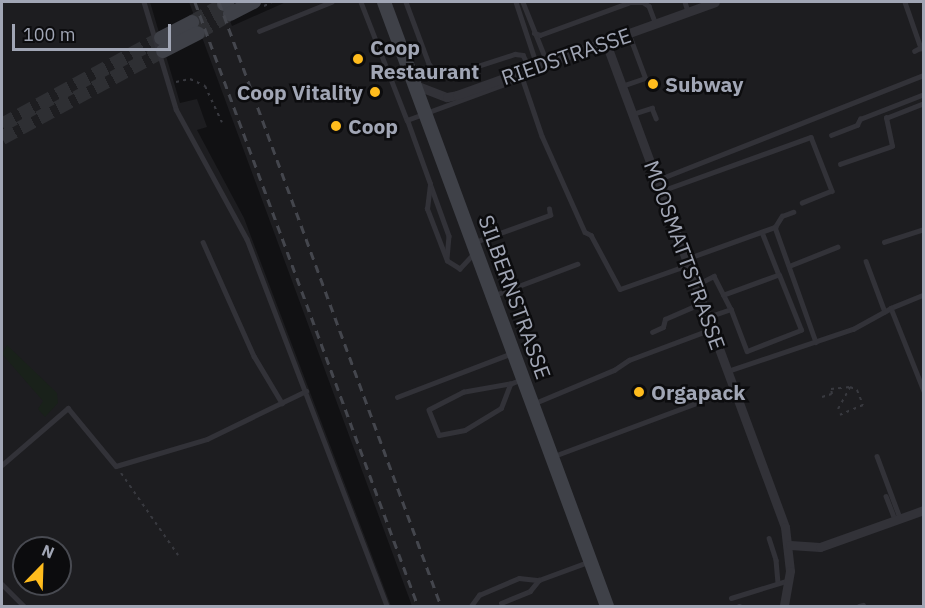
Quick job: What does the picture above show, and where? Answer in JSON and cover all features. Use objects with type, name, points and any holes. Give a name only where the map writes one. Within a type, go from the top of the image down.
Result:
[{"type":"street","points":[[228,6],[254,2]]},
{"type":"street","name":"SILBERNSTRASSE","points":[[384,2],[512,352],[516,382],[532,404],[607,606]]},
{"type":"street","name":"RIEDSTRASSE","points":[[415,85],[447,97],[522,74],[606,43],[656,24],[687,6],[715,2]]},
{"type":"street","points":[[162,45],[195,27]]},
{"type":"street","name":"MOOSMATTSTRASSE","points":[[606,43],[790,544],[789,580],[784,606]]},
{"type":"street","points":[[790,544],[820,547],[924,510]]},
{"type":"lane","points":[[144,2],[168,83],[187,131],[247,239],[387,606]]},
{"type":"lane","points":[[258,31],[331,2]]},
{"type":"lane","points":[[361,2],[449,236],[447,261]]},
{"type":"lane","points":[[406,2],[429,64],[441,78],[515,54],[523,56],[539,68]]},
{"type":"lane","points":[[516,2],[539,68]]},
{"type":"lane","points":[[523,2],[534,33],[539,68]]},
{"type":"lane","points":[[534,33],[540,35],[643,2]]},
{"type":"lane","points":[[630,8],[643,2]]},
{"type":"lane","points":[[643,2],[649,6],[656,24]]},
{"type":"lane","points":[[905,2],[921,48],[915,51]]},
{"type":"lane","points":[[622,86],[645,78],[629,34]]},
{"type":"lane","points":[[407,120],[505,84],[522,74],[542,136],[585,232],[591,235],[620,289],[775,227],[782,216],[793,212]]},
{"type":"lane","points":[[657,180],[924,75]]},
{"type":"lane","points":[[831,135],[856,125],[860,119],[924,94]]},
{"type":"lane","points":[[840,164],[892,146],[886,118],[924,103]]},
{"type":"lane","points":[[633,114],[652,108],[656,118]]},
{"type":"lane","points":[[661,191],[811,138],[831,190],[802,203]]},
{"type":"lane","points":[[430,184],[427,209],[447,261],[455,268],[463,268],[474,246],[550,215],[549,209]]},
{"type":"lane","points":[[775,227],[816,342]]},
{"type":"lane","points":[[884,242],[924,229]]},
{"type":"lane","points":[[696,285],[714,276],[731,309],[747,351],[801,330],[762,232]]},
{"type":"lane","points":[[203,242],[254,356],[282,403]]},
{"type":"lane","points":[[789,266],[837,248]]},
{"type":"lane","points":[[866,261],[885,312]]},
{"type":"lane","points":[[492,296],[577,264]]},
{"type":"lane","points":[[724,295],[779,275]]},
{"type":"lane","points":[[728,371],[853,329],[891,308],[924,295]]},
{"type":"lane","points":[[652,332],[663,327],[665,319],[702,303]]},
{"type":"lane","points":[[891,308],[924,391]]},
{"type":"lane","points":[[708,317],[731,309]]},
{"type":"lane","points":[[532,404],[614,370],[629,360],[712,329]]},
{"type":"lane","points":[[397,397],[512,352]]},
{"type":"lane","points":[[516,382],[501,408],[465,430],[439,435],[429,411],[464,392],[516,382]]},
{"type":"lane","points":[[552,457],[734,389]]},
{"type":"lane","points":[[2,465],[68,408],[116,466],[207,439],[306,391]]},
{"type":"lane","points":[[877,456],[898,519]]},
{"type":"lane","points":[[886,496],[898,519]]},
{"type":"lane","points":[[769,538],[776,560],[778,583]]},
{"type":"lane","points":[[471,606],[479,595],[519,578],[539,580],[590,561]]},
{"type":"lane","points":[[501,603],[530,591],[539,580]]},
{"type":"lane","points":[[730,598],[789,580]]},
{"type":"lane","points":[[2,584],[24,606]]},
{"type":"path","points":[[168,83],[190,79],[206,86],[222,122]]},
{"type":"path","points":[[838,409],[850,387]]},
{"type":"path","points":[[822,397],[832,394],[831,389],[850,387],[857,390],[864,405],[840,415]]},
{"type":"path","points":[[116,466],[178,555]]},
{"type":"shaded area","points":[[2,2],[150,2],[180,103],[197,99],[207,127],[197,130],[244,218],[391,606],[2,606]]},
{"type":"shaded area","points":[[189,2],[223,2],[232,26],[286,2],[923,2],[923,606],[412,606]]},
{"type":"shaded area","points":[[7,345],[57,393],[58,403],[45,417],[38,409],[43,401],[2,354]]},
{"type":"tunnel","points":[[192,22],[224,4]]},
{"type":"tunnel","points":[[198,33],[230,14]]},
{"type":"tunnel","points":[[2,125],[161,38]]},
{"type":"tunnel","points":[[2,138],[163,51]]},
{"type":"railway","points":[[195,2],[418,606]]},
{"type":"railway","points":[[219,2],[441,606]]},
{"type":"place","name":"Coop Restaurant","points":[[358,59]]},
{"type":"place","name":"Subway","points":[[653,84]]},
{"type":"place","name":"Coop Vitality","points":[[375,92]]},
{"type":"place","name":"Coop","points":[[336,126]]},
{"type":"place","name":"Orgapack","points":[[639,392]]}]
